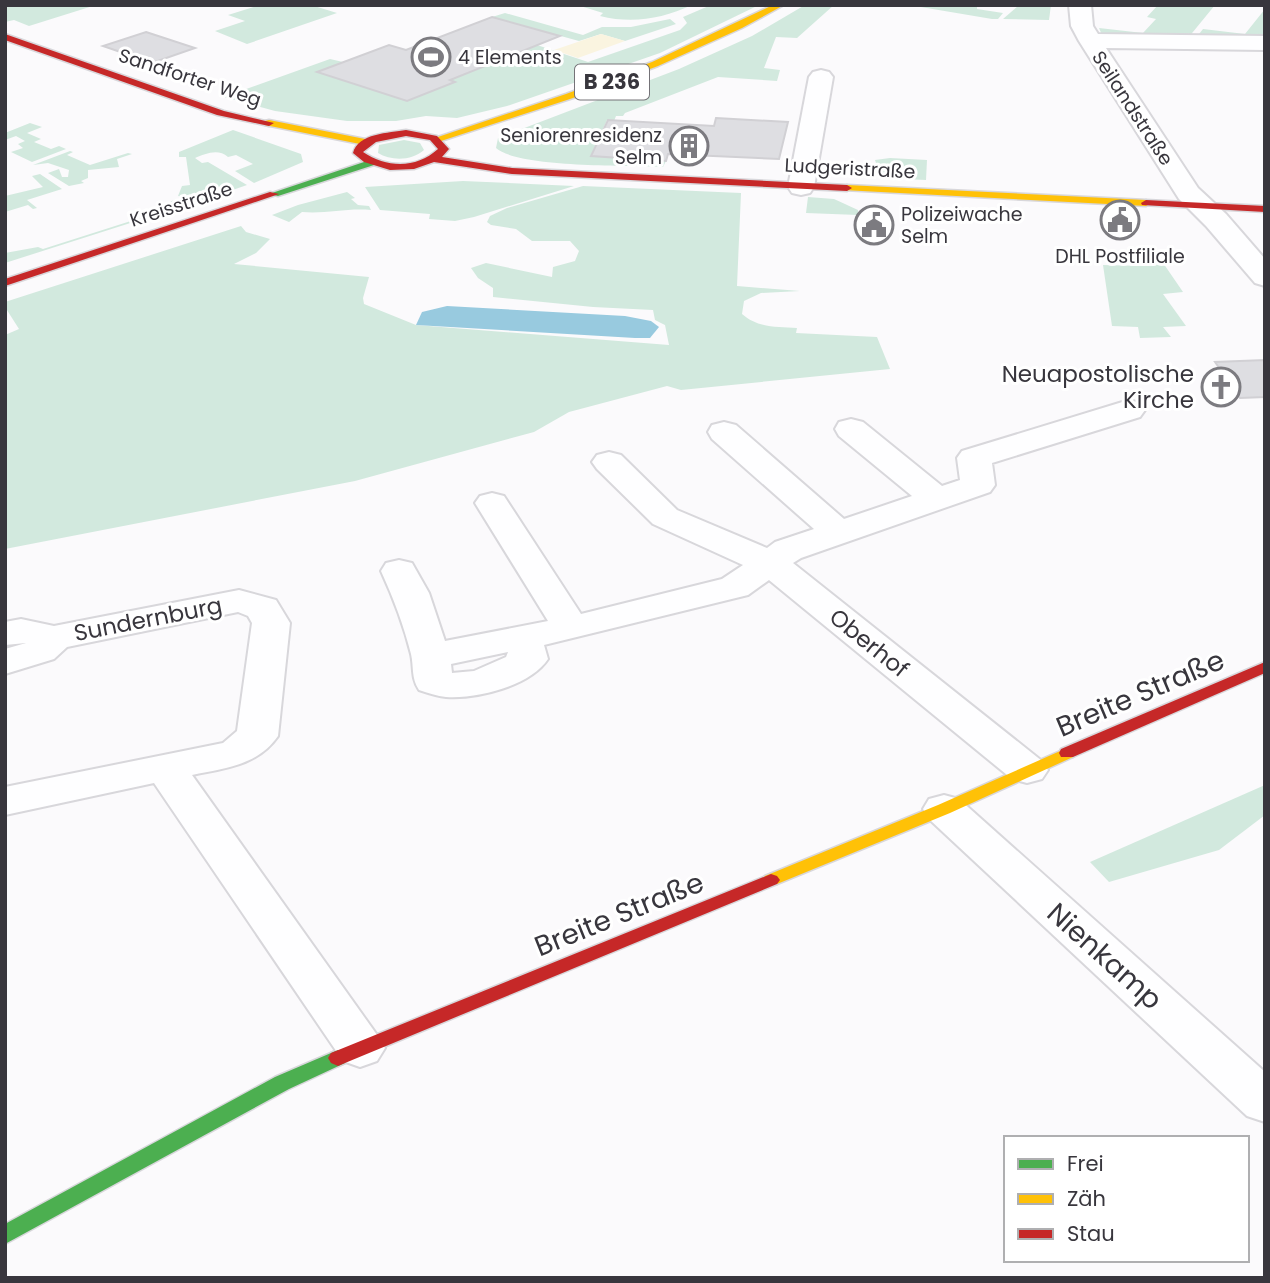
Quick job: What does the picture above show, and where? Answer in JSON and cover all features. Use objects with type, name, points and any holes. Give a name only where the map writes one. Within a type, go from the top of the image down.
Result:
[{"type":"street","name":"B 236","points":[[437,139],[511,117],[649,69],[718,38],[780,5]]},
{"type":"street","name":"Seilandstraße","points":[[1080,5],[1082,26],[1090,41],[1198,205],[1216,220],[1265,277]]},
{"type":"street","name":"Sandforter Weg","points":[[5,37],[221,113],[365,142]]},
{"type":"street","points":[[1090,41],[1265,43]]},
{"type":"street","points":[[801,187],[821,76]]},
{"type":"street","points":[[370,163],[358,153],[365,142],[394,134],[418,134],[437,139],[444,149],[435,159]]},
{"type":"street","name":"Ludgeristraße","points":[[370,163],[404,166],[435,159],[512,171],[1265,209]]},
{"type":"street","name":"Kreisstraße","points":[[5,283],[370,163]]},
{"type":"street","points":[[735,587],[788,550],[838,532],[924,488],[978,485],[974,458],[1129,410]]},
{"type":"street","points":[[851,429],[924,488]]},
{"type":"street","points":[[724,432],[838,532]]},
{"type":"street","name":"Oberhof","points":[[609,462],[665,517],[770,563],[1027,771]]},
{"type":"street","points":[[492,503],[571,628]]},
{"type":"street","points":[[399,571],[410,593],[431,656],[433,682],[447,688],[513,672],[529,659],[523,639],[735,587],[769,586],[805,592]]},
{"type":"street","name":"Sundernburg","points":[[5,634],[21,629],[54,638],[239,601],[263,608],[271,622],[257,736],[236,753],[5,801]]},
{"type":"street","name":"Sundernburg","points":[[5,662],[40,651],[54,638]]},
{"type":"street","name":"Breite Straße","points":[[5,1235],[282,1083],[360,1048],[944,809],[1265,667]]},
{"type":"street","points":[[166,769],[360,1048]]},
{"type":"street","name":"Nienkamp","points":[[944,809],[1265,1102]]},
{"type":"green space","points":[[5,5],[96,5],[29,26],[14,20],[5,22]]},
{"type":"green space","points":[[311,5],[337,13],[247,44],[215,31],[245,21],[228,15],[257,6]]},
{"type":"green space","points":[[577,5],[692,5],[658,17],[624,20],[600,16],[603,13]]},
{"type":"green space","points":[[711,5],[759,5],[660,53],[507,106],[457,118],[426,116],[396,121],[347,121],[275,111],[224,97],[330,59],[343,62],[318,72],[407,101],[454,82],[450,80],[537,45],[588,62],[680,30],[687,23],[683,17]]},
{"type":"green space","points":[[805,5],[834,5],[797,38],[776,37],[764,68],[780,70],[777,81],[718,77],[623,116],[616,116],[614,121],[607,120],[591,155],[666,161],[663,167],[550,162],[527,159],[496,148],[498,138],[679,69],[752,36]]},
{"type":"green space","points":[[909,5],[977,5],[977,9],[1003,13],[998,19],[992,19]]},
{"type":"green space","points":[[1019,5],[1051,5],[1049,20],[1003,19]]},
{"type":"green space","points":[[1158,5],[1215,5],[1188,38],[1102,35],[1099,28],[1143,33],[1156,19],[1147,17]]},
{"type":"green space","points":[[1265,9],[1265,34],[1262,35],[1264,39],[1196,38],[1203,29],[1245,34]]},
{"type":"green space","points":[[505,13],[583,35],[602,27],[631,27],[670,19],[676,24],[625,41],[601,34],[579,41],[492,17]]},
{"type":"green space","points":[[30,123],[42,127],[27,133],[41,139],[34,142],[51,149],[59,146],[66,149],[32,162],[11,152],[23,148],[18,144],[25,141],[16,136],[5,140],[5,133]]},
{"type":"green space","points":[[233,130],[301,154],[303,162],[254,183],[235,171],[253,164],[236,155],[228,157],[216,152],[207,154],[195,158],[202,163],[208,162],[247,185],[201,201],[178,196],[182,186],[190,185],[186,157],[179,157],[179,152]]},
{"type":"green space","points":[[404,140],[420,143],[424,150],[401,159],[378,153],[379,145]]},
{"type":"green space","points":[[73,152],[67,155],[90,165],[132,154],[117,159],[119,167],[88,170],[88,178],[81,181],[84,183],[69,186],[48,173],[59,169],[62,177],[68,177],[69,170],[48,163],[33,165]]},
{"type":"green space","points":[[875,160],[927,160],[926,180],[881,178]]},
{"type":"green space","points":[[40,174],[62,189],[27,200],[37,208],[33,209],[28,205],[5,212],[5,196],[43,187],[32,176]]},
{"type":"green space","points":[[463,181],[574,186],[455,221],[429,219],[430,214],[380,210],[365,187]]},
{"type":"green space","points":[[583,186],[741,193],[737,286],[800,291],[761,293],[744,301],[742,314],[761,324],[797,328],[796,333],[877,337],[890,369],[681,390],[667,386],[569,412],[534,432],[355,481],[5,549],[5,335],[19,329],[5,307],[5,302],[241,226],[246,232],[270,239],[256,253],[234,264],[369,277],[364,304],[416,325],[669,345],[665,325],[655,320],[653,310],[493,297],[493,288],[478,278],[471,268],[486,263],[552,277],[553,267],[575,261],[579,251],[570,241],[532,241],[516,229],[487,222],[490,216],[507,208]]},
{"type":"green space","points":[[347,192],[355,198],[351,199],[358,205],[369,206],[371,210],[302,212],[289,222],[272,215],[298,205]]},
{"type":"green space","points":[[808,197],[834,199],[858,210],[858,215],[806,213]]},
{"type":"green space","points":[[176,199],[193,203],[5,263],[5,253],[38,247],[43,249],[159,212],[156,209]]},
{"type":"green space","points":[[1143,257],[1159,257],[1183,292],[1163,294],[1186,326],[1163,327],[1171,337],[1140,338],[1138,327],[1112,326],[1103,265],[1143,266]]},
{"type":"green space","points":[[1265,785],[1265,815],[1219,850],[1109,882],[1090,862]]},
{"type":"sand","points":[[601,34],[625,41],[578,58],[554,50]]},
{"type":"water","points":[[447,306],[625,316],[651,321],[659,327],[650,338],[635,338],[416,325],[422,312]]},
{"type":"building","name":"4 Elements","points":[[492,17],[560,36],[450,80],[455,82],[407,101],[317,72],[389,45],[406,50]]},
{"type":"building","points":[[146,32],[195,48],[152,63],[103,46]]},
{"type":"building","name":"Seniorenresidenz Selm","points":[[716,118],[788,122],[779,159],[668,154],[666,161],[591,156],[608,120],[714,126]]},
{"type":"building","points":[[1265,360],[1265,397],[1240,398],[1215,362]]},
{"type":"traffic: fast","points":[[274,194],[370,163]]},
{"type":"traffic: fast","points":[[5,1235],[282,1083],[338,1058]]},
{"type":"traffic: slow","points":[[437,139],[612,81],[697,46],[780,5]]},
{"type":"traffic: slow","points":[[269,123],[365,142]]},
{"type":"traffic: slow","points":[[847,188],[1146,203]]},
{"type":"traffic: slow","points":[[771,880],[944,809],[1067,753]]},
{"type":"traffic: jam","points":[[5,37],[221,113],[269,123]]},
{"type":"traffic: jam","points":[[406,133],[433,138],[444,149],[425,163],[402,168],[378,164],[358,153],[359,148],[373,139],[406,133]]},
{"type":"traffic: jam","points":[[435,159],[512,171],[847,188]]},
{"type":"traffic: jam","points":[[5,283],[274,194]]},
{"type":"traffic: jam","points":[[1146,203],[1265,209]]},
{"type":"traffic: jam","points":[[1067,753],[1265,667]]},
{"type":"traffic: jam","points":[[338,1058],[771,880]]},
{"type":"place","name":"4 Elements","points":[[431,57]]},
{"type":"place","name":"Seniorenresidenz Selm","points":[[689,146]]},
{"type":"place","name":"DHL Postfiliale","points":[[1120,220]]},
{"type":"place","name":"Polizeiwache Selm","points":[[874,225]]},
{"type":"place","name":"Neuapostolische Kirche","points":[[1221,387]]}]
